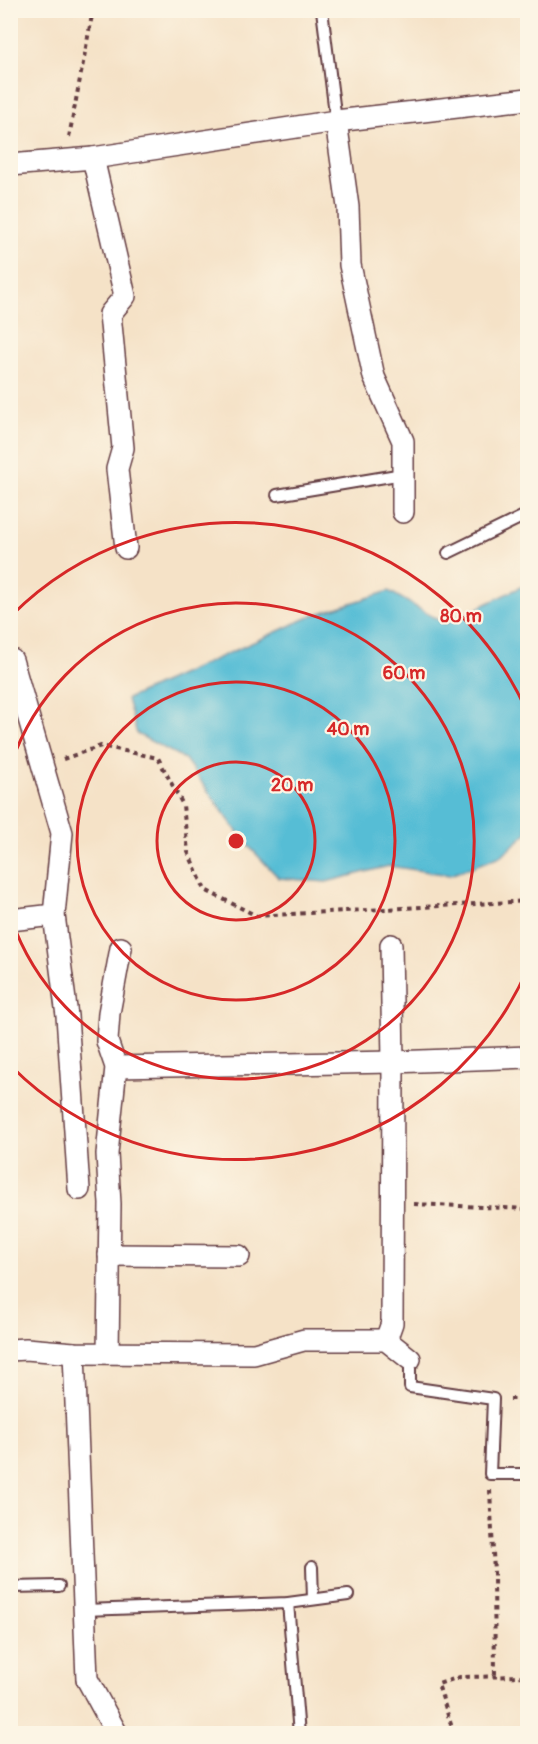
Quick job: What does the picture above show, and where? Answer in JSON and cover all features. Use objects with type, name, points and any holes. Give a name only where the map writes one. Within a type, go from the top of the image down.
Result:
[{"type":"street","points":[[10,165],[93,158],[336,121],[528,99]]},
{"type":"street","points":[[336,121],[348,207],[350,265],[374,377],[403,441],[404,512]]},
{"type":"street","points":[[93,158],[125,296],[110,314],[123,448],[117,469],[126,548]]},
{"type":"street","points":[[11,657],[62,833],[54,915],[67,1016],[79,1189]]},
{"type":"street","points":[[10,920],[54,915]]},
{"type":"street","points":[[386,1340],[392,1323],[391,945]]},
{"type":"street","points":[[108,1353],[110,1204],[107,1154],[116,1067],[107,1041],[109,1013],[121,948]]},
{"type":"street","points":[[116,1067],[528,1057]]},
{"type":"street","points":[[110,1255],[239,1256]]},
{"type":"street","points":[[10,1350],[74,1353],[254,1354],[304,1340],[386,1340],[410,1359]]},
{"type":"street","points":[[74,1353],[87,1679],[117,1734]]},
{"type":"lane","points":[[322,10],[336,121]]},
{"type":"lane","points":[[276,495],[403,474]]},
{"type":"lane","points":[[447,553],[528,514]]},
{"type":"lane","points":[[410,1359],[410,1387],[493,1399],[490,1474],[528,1474]]},
{"type":"lane","points":[[312,1567],[313,1599]]},
{"type":"lane","points":[[10,1587],[59,1586]]},
{"type":"lane","points":[[84,1610],[288,1603],[348,1595]]},
{"type":"lane","points":[[288,1603],[299,1734]]},
{"type":"path","points":[[64,161],[93,10]]},
{"type":"path","points":[[42,767],[101,746],[158,758],[183,805],[188,852],[205,890],[257,916],[528,901]]},
{"type":"path","points":[[393,1203],[528,1209]]},
{"type":"path","points":[[490,1474],[495,1676]]},
{"type":"path","points":[[454,1734],[438,1684],[460,1677],[528,1676]]},
{"type":"water","points":[[527,584],[527,833],[501,856],[450,875],[389,866],[326,882],[279,878],[244,841],[185,759],[137,734],[127,699],[314,615],[389,591],[445,624]]}]
